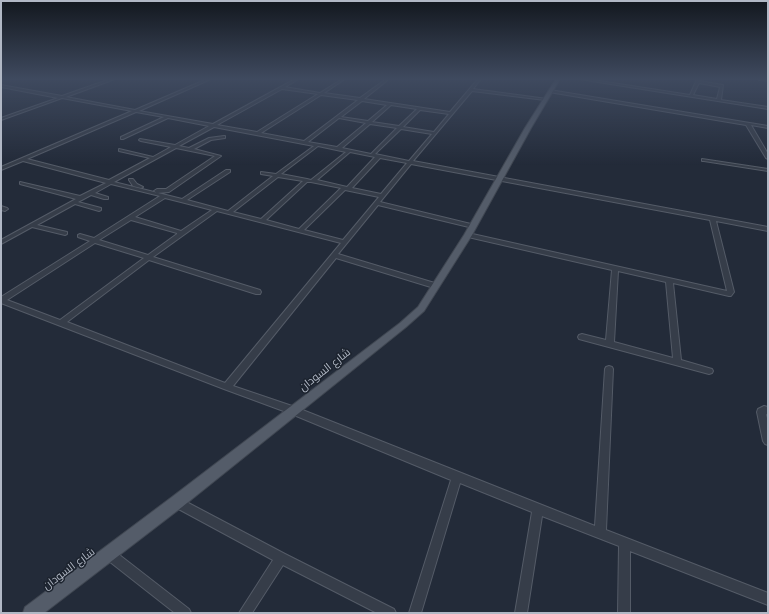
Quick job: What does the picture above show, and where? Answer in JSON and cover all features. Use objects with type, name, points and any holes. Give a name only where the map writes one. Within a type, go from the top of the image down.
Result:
[{"type":"main road","name":"شارع السودان","points":[[31,613],[177,502],[292,410],[403,325],[424,306],[468,235],[540,108]]},
{"type":"street","points":[[1,119],[33,108]]},
{"type":"street","points":[[119,108],[499,180],[768,229]]},
{"type":"street","points":[[1,169],[144,108]]},
{"type":"street","points":[[1,242],[246,108]]},
{"type":"street","points":[[257,134],[299,108]]},
{"type":"street","points":[[304,143],[349,108]]},
{"type":"street","points":[[338,149],[386,108]]},
{"type":"street","points":[[372,156],[420,108],[451,113]]},
{"type":"street","points":[[227,387],[455,108]]},
{"type":"street","points":[[635,108],[768,127]]},
{"type":"street","points":[[122,138],[168,117]]},
{"type":"street","points":[[337,117],[435,133]]},
{"type":"street","points":[[748,124],[768,158]]},
{"type":"street","points":[[190,149],[210,139],[224,137]]},
{"type":"street","points":[[131,180],[135,185],[165,192],[219,156],[141,140]]},
{"type":"street","points":[[230,212],[317,145]]},
{"type":"street","points":[[121,150],[154,158]]},
{"type":"street","points":[[313,182],[349,151]]},
{"type":"street","points":[[301,230],[378,156]]},
{"type":"street","points":[[24,160],[345,242]]},
{"type":"street","points":[[704,160],[768,170]]},
{"type":"street","points":[[183,201],[228,171]]},
{"type":"street","points":[[263,172],[382,196]]},
{"type":"street","points":[[262,221],[307,180]]},
{"type":"street","points":[[22,184],[80,198]]},
{"type":"street","points":[[91,193],[106,198]]},
{"type":"street","points":[[1,300],[96,241],[164,196]]},
{"type":"street","points":[[74,202],[99,209]]},
{"type":"street","points":[[377,202],[473,226]]},
{"type":"street","points":[[61,323],[216,209]]},
{"type":"street","points":[[131,218],[179,232],[180,235]]},
{"type":"street","points":[[468,235],[730,294],[713,219]]},
{"type":"street","points":[[31,225],[66,233]]},
{"type":"street","points":[[80,236],[258,292]]},
{"type":"street","points":[[334,256],[436,286]]},
{"type":"street","points":[[610,344],[615,269]]},
{"type":"street","points":[[669,281],[677,362]]},
{"type":"street","points":[[1,300],[227,387],[292,410],[457,477],[768,599]]},
{"type":"street","points":[[582,337],[709,371]]},
{"type":"street","points":[[600,533],[609,369]]},
{"type":"street","points":[[768,411],[764,410],[761,412],[768,441]]},
{"type":"street","points":[[415,613],[457,477]]},
{"type":"street","points":[[177,502],[281,558],[390,613]]},
{"type":"street","points":[[521,613],[538,508]]},
{"type":"street","points":[[624,613],[625,543]]},
{"type":"street","points":[[109,554],[185,613]]},
{"type":"street","points":[[245,613],[281,558]]}]
